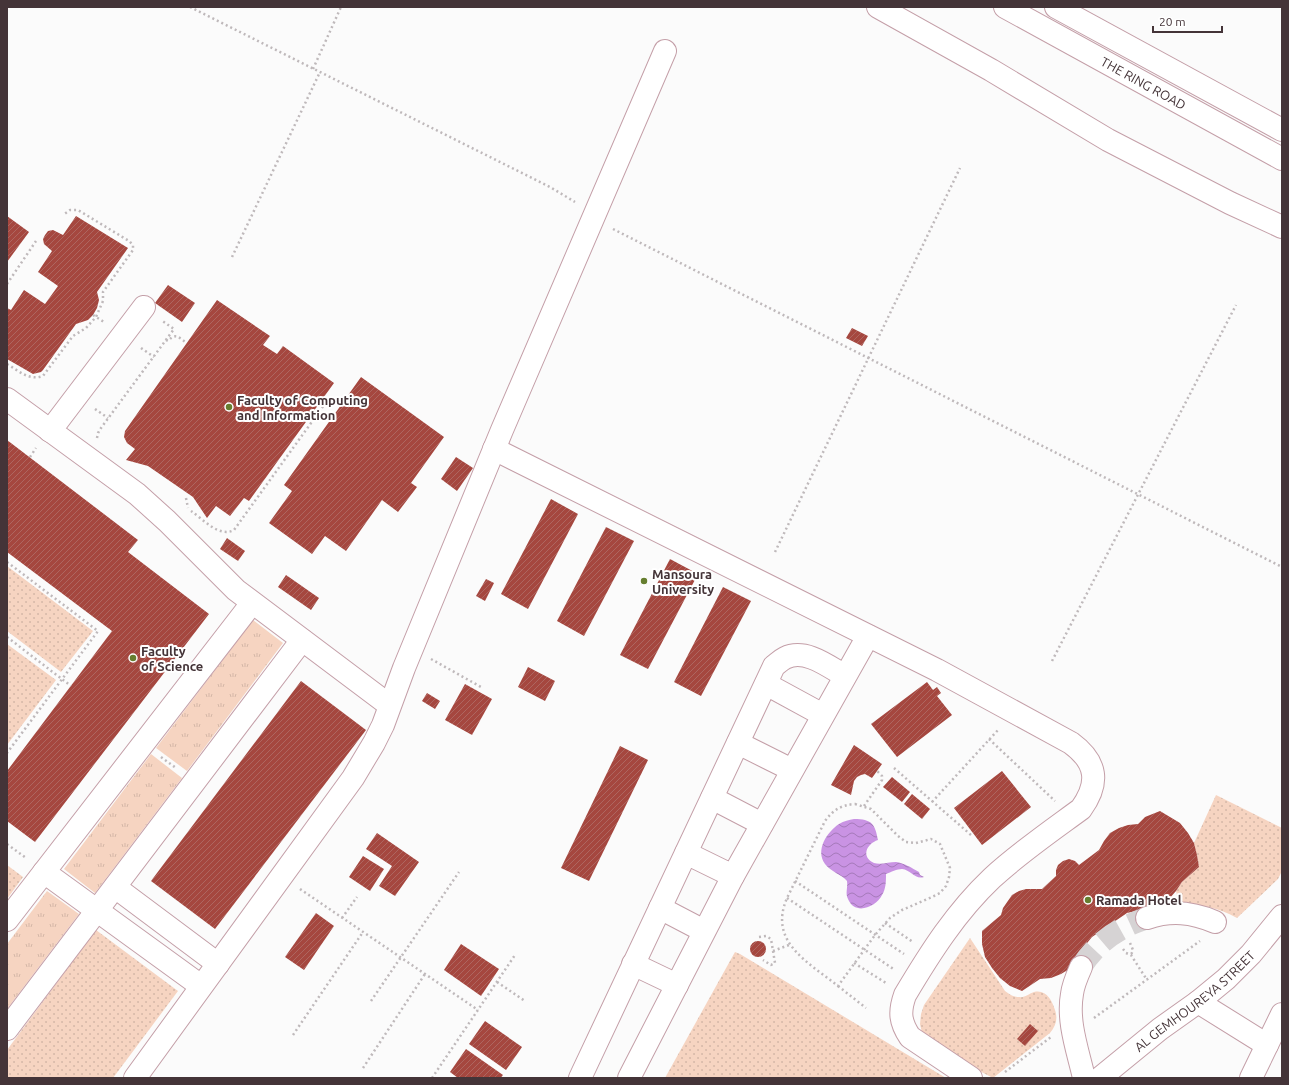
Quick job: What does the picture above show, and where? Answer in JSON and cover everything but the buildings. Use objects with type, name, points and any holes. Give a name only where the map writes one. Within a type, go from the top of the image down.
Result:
[{"type":"main road","points":[[878,7],[991,70],[1108,140],[1230,203],[1282,227]]},
{"type":"main road","name":"THE RING ROAD","points":[[1005,7],[1282,159]]},
{"type":"main road","name":"THE RING ROAD","points":[[1056,7],[1282,130]]},
{"type":"main road","points":[[135,1078],[282,877],[364,761],[383,725],[389,705],[411,649],[494,449],[665,51]]},
{"type":"main road","points":[[50,430],[144,307]]},
{"type":"main road","points":[[7,399],[137,494],[220,575],[252,603],[389,705]]},
{"type":"main road","points":[[494,449],[937,670],[1071,743],[1082,751],[1089,761],[1093,773],[1093,786],[1089,798],[1081,809],[1011,862],[974,896],[943,935],[905,995],[901,1006],[901,1017],[904,1028],[910,1037],[971,1078]]},
{"type":"main road","points":[[7,920],[252,603]]},
{"type":"main road","points":[[629,1078],[733,876],[868,636]]},
{"type":"main road","points":[[7,1029],[302,640]]},
{"type":"main road","points":[[580,1078],[774,666],[785,658],[797,655],[810,656],[846,676]]},
{"type":"main road","points":[[766,684],[823,715]]},
{"type":"main road","points":[[738,743],[792,770]]},
{"type":"main road","points":[[712,798],[762,824]]},
{"type":"main road","points":[[686,853],[733,876]]},
{"type":"main road","points":[[44,872],[201,986]]},
{"type":"main road","points":[[115,887],[218,964]]},
{"type":"main road","points":[[660,908],[704,931]]},
{"type":"main road","points":[[1147,918],[1174,912],[1203,916],[1216,922]]},
{"type":"main road","name":"AL GEMHOUREYA STREET","points":[[1100,1078],[1160,1029],[1198,1002],[1226,979],[1251,954],[1282,916]]},
{"type":"main road","points":[[633,964],[677,985]]},
{"type":"main road","points":[[1081,967],[1075,980],[1071,1008],[1072,1022],[1084,1078]]},
{"type":"main road","points":[[1198,1002],[1267,1045]]},
{"type":"main road","points":[[1251,1078],[1282,1014]]},
{"type":"path","points":[[190,7],[550,187],[573,201],[593,219],[1282,567]]},
{"type":"path","points":[[313,69],[341,7]]},
{"type":"path","points":[[232,257],[320,72]]},
{"type":"path","points":[[775,552],[960,168]]},
{"type":"path","points":[[7,364],[31,378],[43,376],[73,336],[86,328],[96,317],[103,301],[103,292],[133,250],[133,245],[129,241],[78,210],[70,210],[63,215]]},
{"type":"path","points":[[7,284],[36,241]]},
{"type":"path","points":[[1052,661],[1236,305]]},
{"type":"path","points":[[98,444],[98,433],[174,329],[144,307]]},
{"type":"path","points":[[166,340],[168,341],[173,336],[176,336],[187,343]]},
{"type":"path","points":[[183,505],[218,530],[226,532],[234,530],[324,405]]},
{"type":"path","points":[[186,498],[188,509]]},
{"type":"path","points":[[7,562],[98,631],[7,753]]},
{"type":"path","points":[[7,637],[71,686]]},
{"type":"path","points":[[411,649],[481,687]]},
{"type":"path","points":[[932,802],[1014,712]]},
{"type":"path","points":[[989,739],[1071,817]]},
{"type":"path","points":[[894,768],[971,835]]},
{"type":"path","points":[[864,806],[882,780],[882,776],[877,771]]},
{"type":"path","points":[[838,986],[885,923],[896,914],[940,893],[946,886],[950,868],[940,844],[936,840],[931,839],[916,843],[906,842],[898,836],[876,813],[864,806],[855,804],[838,808],[825,821],[787,898],[783,908],[782,922],[785,936],[789,945],[794,951],[838,986],[866,1008]]},
{"type":"path","points":[[371,1000],[459,872]]},
{"type":"path","points":[[282,877],[478,1010]]},
{"type":"path","points":[[795,881],[898,949]]},
{"type":"path","points":[[342,918],[357,897]]},
{"type":"path","points":[[787,898],[897,971]]},
{"type":"path","points":[[1005,1072],[1062,1027],[1072,1022],[1082,1023],[1091,1020],[1206,937],[1216,922]]},
{"type":"path","points":[[885,923],[906,937]]},
{"type":"path","points":[[293,1036],[363,932]]},
{"type":"path","points":[[759,937],[769,937],[772,941],[774,964],[771,965],[763,960]]},
{"type":"path","points":[[1130,943],[1133,950],[1132,955],[1147,980]]},
{"type":"path","points":[[773,951],[789,945]]},
{"type":"path","points":[[1123,949],[1126,953],[1132,955]]},
{"type":"path","points":[[432,1078],[515,955]]},
{"type":"path","points":[[854,963],[888,985]]},
{"type":"path","points":[[363,1068],[425,974]]},
{"type":"path","points":[[497,982],[525,1001]]},
{"type":"green space","points":[[7,566],[93,631],[61,672],[7,631]]},
{"type":"green space","points":[[253,620],[283,643],[187,771],[156,748]]},
{"type":"green space","points":[[7,644],[56,680],[7,745]]},
{"type":"green space","points":[[151,754],[182,778],[95,893],[64,869]]},
{"type":"green space","points":[[1216,795],[1282,828],[1282,871],[1278,879],[1237,918],[1223,911],[1209,907],[1179,903],[1176,891],[1182,882],[1199,867],[1194,843]]},
{"type":"green space","points":[[7,865],[23,877],[7,899]]},
{"type":"green space","points":[[47,891],[79,914],[7,1009],[7,944]]},
{"type":"green space","points":[[96,930],[178,991],[113,1078],[7,1078],[7,1050]]},
{"type":"green space","points":[[970,938],[1005,991],[1017,997],[1025,996],[1034,992],[1042,992],[1050,999],[1056,1013],[1056,1022],[1050,1033],[993,1078],[935,1048],[922,1033],[920,1024],[924,1005]]},
{"type":"green space","points":[[735,952],[740,954],[946,1078],[665,1078]]},
{"type":"water","points":[[854,819],[869,821],[876,830],[878,840],[870,844],[866,854],[870,860],[877,864],[896,862],[902,863],[919,872],[920,875],[924,877],[921,878],[915,876],[902,869],[894,871],[886,874],[884,890],[882,895],[875,903],[865,908],[855,907],[851,904],[847,895],[847,881],[827,867],[822,859],[821,853],[824,842],[830,832],[841,823]]},
{"type":"tunnel","points":[[1081,967],[1094,950],[1110,936],[1127,926],[1147,918]]},
{"type":"place","name":"Faculty of Computing and Information","points":[[229,407]]},
{"type":"place","name":"Mansoura University","points":[[644,581]]},
{"type":"place","name":"Faculty of Science","points":[[133,658]]},
{"type":"place","name":"Ramada Hotel","points":[[1088,900]]}]
